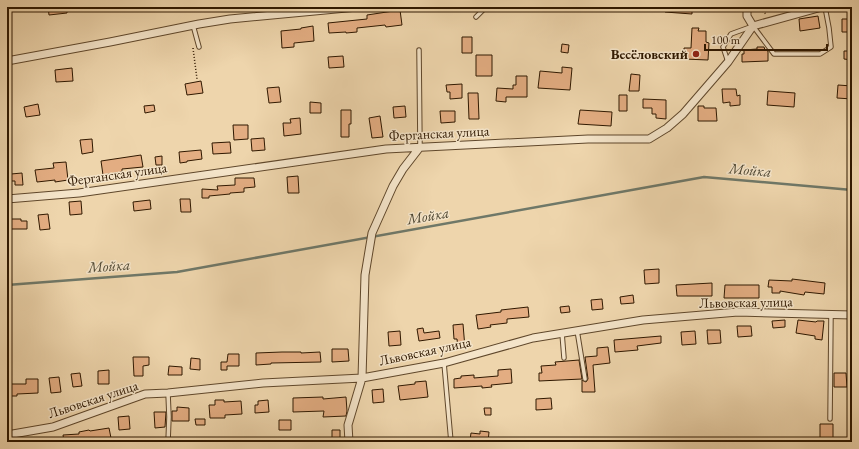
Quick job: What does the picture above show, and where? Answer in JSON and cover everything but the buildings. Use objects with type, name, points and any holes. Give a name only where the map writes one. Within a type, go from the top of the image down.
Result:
[{"type":"street","points":[[7,61],[230,19],[357,7]]},
{"type":"street","points":[[747,7],[747,16],[753,26],[822,7]]},
{"type":"street","name":"Ферганская улица","points":[[7,199],[79,193],[386,149],[588,139],[649,139],[667,128],[683,114],[728,62],[753,26]]},
{"type":"street","points":[[349,442],[348,425],[362,378],[365,275],[372,233],[393,186],[403,169],[420,147]]},
{"type":"street","name":"Львовская улица","points":[[7,435],[53,427],[145,394],[168,394],[263,383],[362,378],[444,363],[533,338],[643,320],[738,312],[852,315]]},
{"type":"lane","points":[[476,17],[486,7]]},
{"type":"lane","points":[[728,62],[723,47],[731,34],[753,26],[774,54],[820,54],[831,47],[825,7]]},
{"type":"lane","points":[[193,25],[199,47]]},
{"type":"lane","points":[[419,50],[420,147]]},
{"type":"lane","points":[[830,419],[831,314]]},
{"type":"lane","points":[[577,330],[585,380]]},
{"type":"lane","points":[[562,333],[564,358]]},
{"type":"lane","points":[[444,363],[452,442]]},
{"type":"lane","points":[[168,394],[168,442]]},
{"type":"path","points":[[195,35],[192,45],[197,80]]},
{"type":"waterway","name":"Мойка","points":[[7,285],[177,272],[704,177],[852,190]]},
{"type":"place","name":"Весёловский","points":[[696,54]]}]
